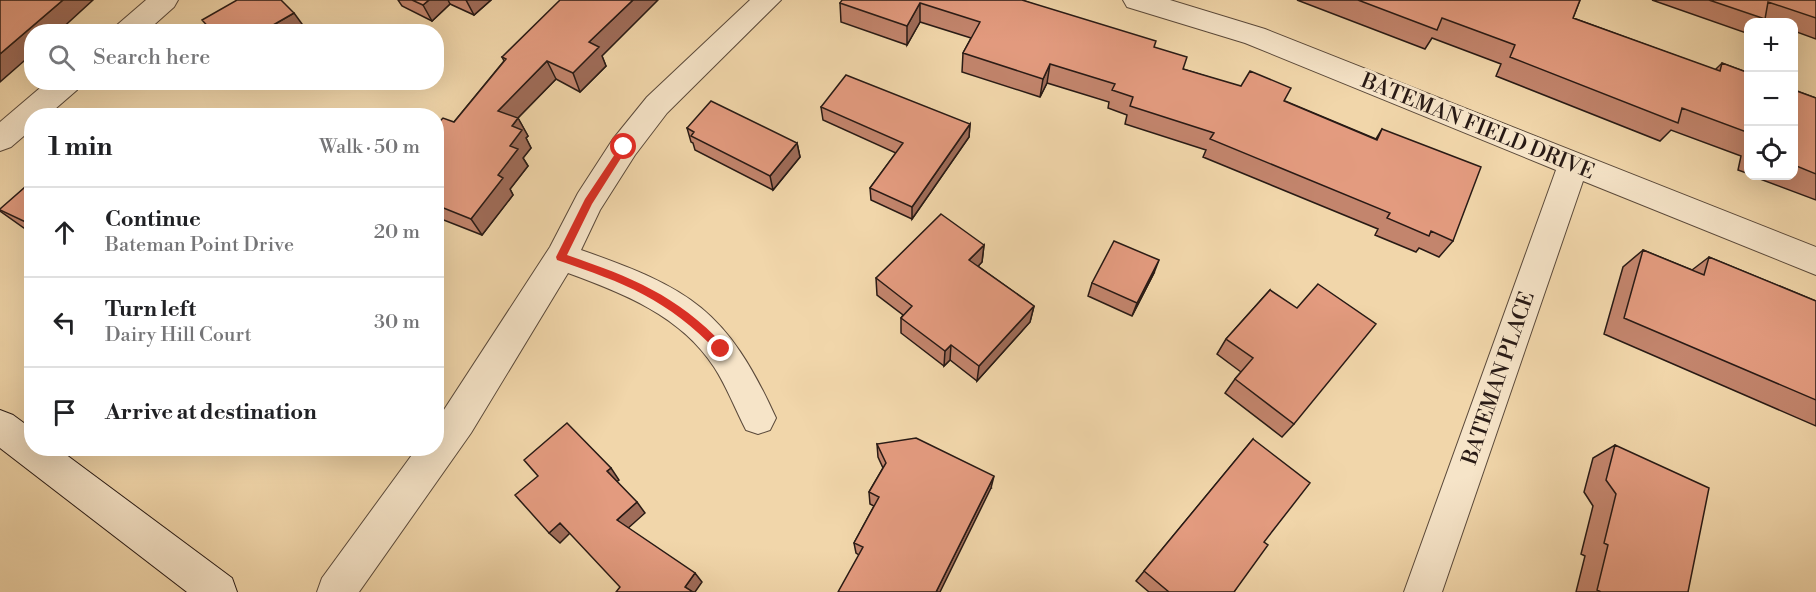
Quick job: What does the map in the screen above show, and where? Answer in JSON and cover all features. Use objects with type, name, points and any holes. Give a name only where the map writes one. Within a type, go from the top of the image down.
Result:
[{"type":"street","points":[[137,24],[164,0]]},
{"type":"street","points":[[444,441],[561,257],[589,202],[624,147],[657,105],[767,0]]},
{"type":"street","name":"BATEMAN FIELD DRIVE","points":[[1137,0],[1255,36],[1816,261]]},
{"type":"street","points":[[37,108],[58,90]]},
{"type":"street","points":[[0,140],[24,119]]},
{"type":"street","name":"BATEMAN PLACE","points":[[1423,592],[1573,165]]},
{"type":"street","points":[[561,257],[629,281],[662,298],[698,324],[721,349],[758,418]]},
{"type":"street","points":[[0,427],[24,446]]},
{"type":"street","points":[[38,456],[218,592]]},
{"type":"street","points":[[336,592],[433,456]]},
{"type":"building","points":[[0,0],[63,0],[35,24],[24,24],[24,33],[0,54]]},
{"type":"building","points":[[237,0],[281,0],[294,13],[275,24],[206,24],[202,20]]},
{"type":"building","points":[[412,0],[429,0],[423,5]]},
{"type":"building","points":[[560,0],[633,0],[589,42],[599,47],[573,73],[547,61],[498,111],[518,118],[512,126],[522,130],[510,146],[518,149],[498,175],[503,178],[471,219],[444,208],[444,118],[454,122],[506,59],[502,57]]},
{"type":"building","points":[[842,0],[1022,0],[1156,41],[1154,47],[1187,57],[1183,69],[1241,86],[1250,71],[1291,88],[1284,101],[1377,140],[1382,129],[1481,167],[1453,241],[1431,231],[1429,236],[1387,218],[1390,213],[1210,139],[1214,133],[1130,106],[1133,97],[1112,90],[1115,84],[1050,64],[1043,79],[963,53],[980,22],[920,3],[907,26],[840,3]]},
{"type":"building","points":[[1358,0],[1580,0],[1573,18],[1720,71],[1722,63],[1744,71],[1744,131],[1682,108],[1678,123],[1510,57],[1515,45],[1442,18],[1437,30]]},
{"type":"building","points":[[1709,0],[1816,0],[1816,18],[1768,2],[1765,18]]},
{"type":"building","points":[[846,75],[970,124],[912,207],[870,188],[903,143],[821,107]]},
{"type":"building","points":[[1798,91],[1816,98],[1816,174],[1798,167]]},
{"type":"building","points":[[711,101],[797,143],[770,176],[691,136],[694,132],[687,128]]},
{"type":"building","points":[[24,188],[24,221],[0,209]]},
{"type":"building","points":[[941,214],[984,245],[969,260],[1034,306],[979,366],[951,345],[945,351],[901,318],[912,306],[876,278]]},
{"type":"building","points":[[1114,241],[1159,260],[1137,303],[1092,283]]},
{"type":"building","points":[[1643,250],[1704,275],[1709,257],[1816,301],[1816,400],[1624,318]]},
{"type":"building","points":[[1318,284],[1376,324],[1294,424],[1235,379],[1253,358],[1226,339],[1270,290],[1297,308]]},
{"type":"building","points":[[567,423],[611,468],[607,471],[637,502],[617,520],[695,573],[685,587],[693,592],[616,592],[620,587],[560,523],[549,533],[515,495],[538,476],[524,460]]},
{"type":"building","points":[[916,438],[994,476],[936,592],[838,592],[863,547],[854,543],[879,497],[869,492],[886,463],[877,444]]},
{"type":"building","points":[[1253,439],[1310,483],[1264,542],[1268,545],[1234,592],[1169,592],[1144,571]]},
{"type":"building","points":[[1615,445],[1709,488],[1688,592],[1601,592],[1597,590],[1608,545],[1604,543],[1616,494],[1606,480]]},
{"type":"route","points":[[624,147],[589,202],[561,257],[629,281],[662,298],[698,324],[721,349]]}]
